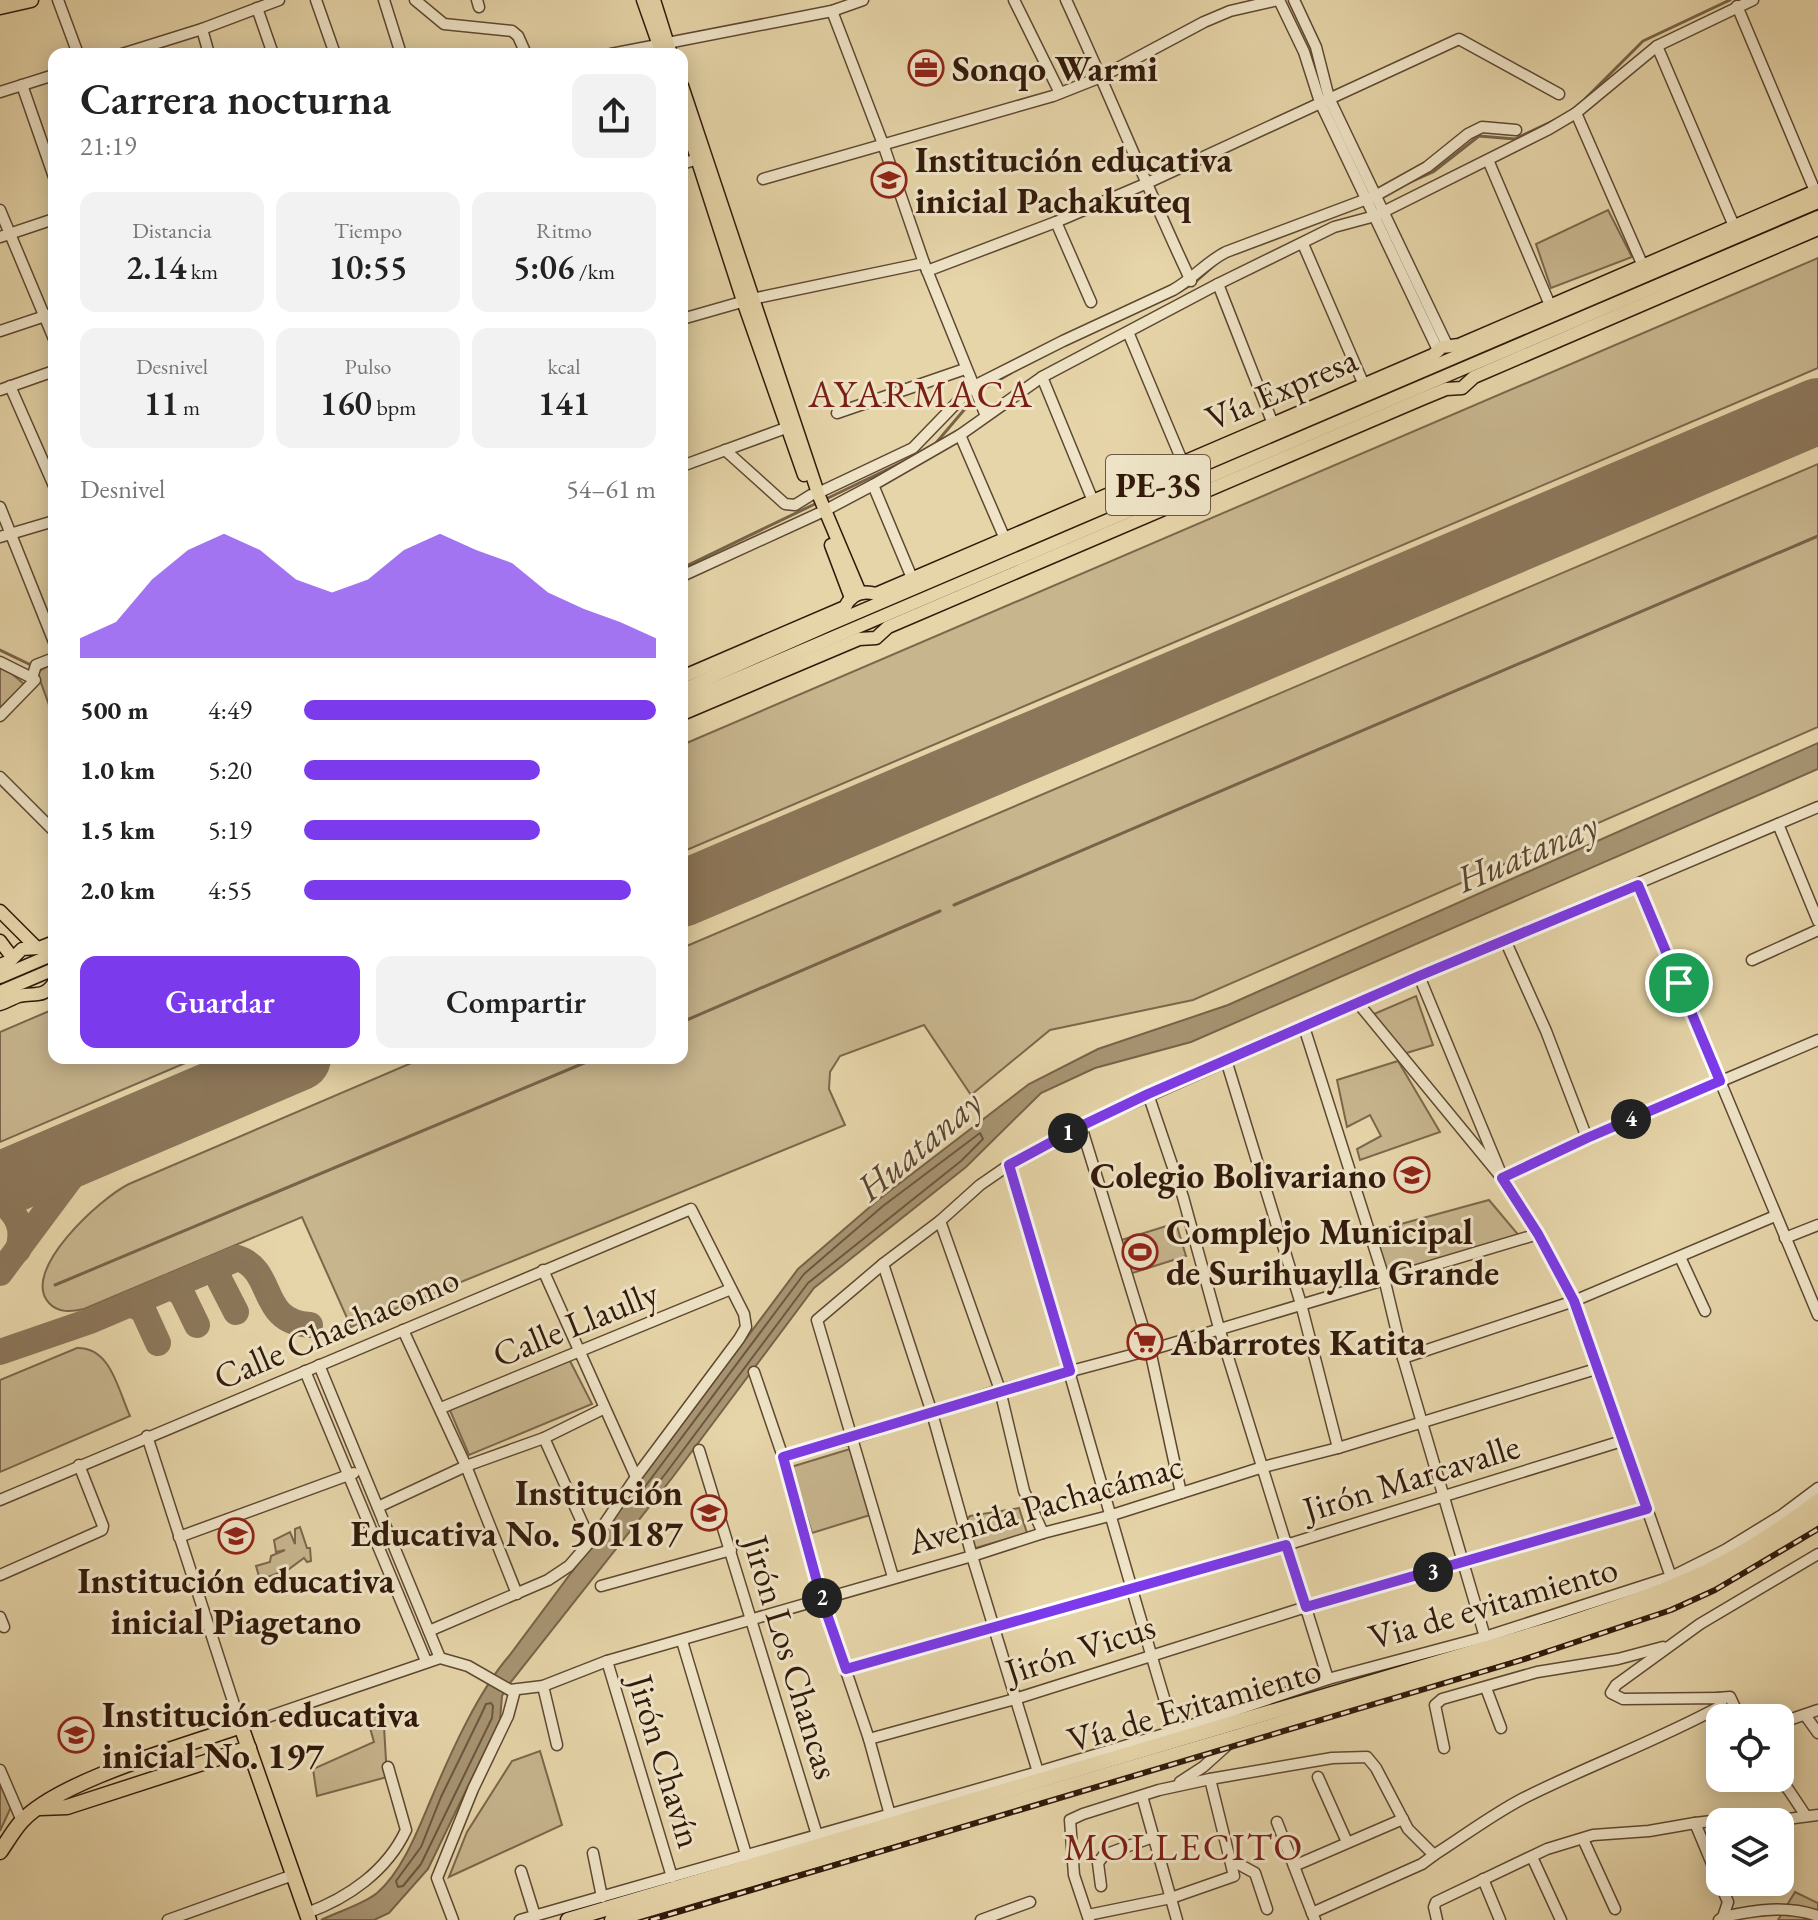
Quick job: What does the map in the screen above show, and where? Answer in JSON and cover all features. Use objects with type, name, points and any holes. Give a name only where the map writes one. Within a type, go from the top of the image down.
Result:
[{"type":"highway","points":[[0,7],[31,0]]},
{"type":"highway","name":"Vía de Evitamiento","points":[[568,1920],[748,1861],[1534,1635],[1622,1606],[1684,1583],[1770,1535],[1818,1501]]},
{"type":"highway","name":"Vía de Evitamiento","points":[[612,1920],[1236,1737],[1632,1616],[1707,1584],[1775,1546],[1818,1517]]},
{"type":"highway","points":[[0,1852],[22,1821],[66,1791],[241,1726],[308,1917]]},
{"type":"highway","points":[[184,1746],[191,1767]]},
{"type":"highway","points":[[40,1808],[67,1807],[249,1748]]},
{"type":"main road","points":[[643,0],[664,48]]},
{"type":"main road","points":[[654,0],[665,48]]},
{"type":"main road","points":[[688,107],[748,300],[818,503],[859,639]]},
{"type":"main road","points":[[688,126],[702,157]]},
{"type":"main road","name":"Vía Expresa","points":[[688,711],[859,639],[876,638],[888,627],[1272,463],[1550,305],[1737,225],[1817,195]]},
{"type":"main road","name":"Vía Expresa","points":[[1782,225],[1817,195]]},
{"type":"main road","name":"Vía Expresa","points":[[688,675],[850,609],[884,603],[1115,510],[1451,363],[1782,225],[1818,217]]},
{"type":"main road","points":[[1737,225],[1782,225]]},
{"type":"main road","points":[[1754,256],[1782,225]]},
{"type":"main road","name":"Vía Expresa","points":[[688,687],[850,609],[884,603],[912,578],[1364,385],[1451,363],[1664,295],[1818,229]]},
{"type":"main road","points":[[1621,294],[1647,264]]},
{"type":"main road","points":[[1621,294],[1664,295]]},
{"type":"main road","points":[[1257,431],[1299,432]]},
{"type":"main road","points":[[1272,463],[1299,432]]},
{"type":"main road","points":[[1115,510],[1146,478]]},
{"type":"main road","points":[[1115,510],[1160,510]]},
{"type":"main road","points":[[884,603],[888,627]]},
{"type":"main road","name":"Vía Expresa","points":[[688,699],[850,609]]},
{"type":"main road","points":[[0,911],[47,953]]},
{"type":"main road","points":[[0,941],[11,991]]},
{"type":"main road","points":[[6,967],[22,949],[47,953]]},
{"type":"main road","points":[[0,1004],[11,991],[48,972]]},
{"type":"main road","points":[[11,991],[38,996],[48,990]]},
{"type":"street","points":[[58,0],[76,48]]},
{"type":"street","points":[[141,48],[279,0]]},
{"type":"street","points":[[316,0],[333,48]]},
{"type":"street","points":[[384,0],[399,48]]},
{"type":"street","points":[[415,0],[444,24],[512,31],[523,48]]},
{"type":"street","points":[[819,0],[828,12],[883,144],[925,267],[986,416]]},
{"type":"street","points":[[674,48],[828,12],[863,0]]},
{"type":"street","points":[[1014,0],[1060,93]]},
{"type":"street","points":[[1066,0],[1145,184],[1191,281]]},
{"type":"street","points":[[763,179],[1060,93],[1101,77],[1204,22],[1230,11],[1278,0],[1451,363]]},
{"type":"street","points":[[1294,0],[1316,47],[1324,100]]},
{"type":"street","points":[[725,450],[785,504],[818,503],[873,485],[960,435],[1042,377],[1375,206],[1488,160],[1576,113],[1657,46],[1753,0]]},
{"type":"street","points":[[1737,6],[1817,195]]},
{"type":"street","points":[[257,8],[271,48]]},
{"type":"street","points":[[202,29],[207,48]]},
{"type":"street","points":[[688,317],[748,300],[925,267],[1056,222],[1459,39],[1559,94]]},
{"type":"street","points":[[1657,46],[1737,225]]},
{"type":"street","points":[[1304,52],[1316,47]]},
{"type":"street","points":[[0,92],[48,77]]},
{"type":"street","points":[[22,85],[48,160]]},
{"type":"street","points":[[1576,113],[1647,264]]},
{"type":"street","points":[[688,573],[913,448],[972,387],[1191,281],[1214,258],[1226,252],[1375,206],[1468,134],[1482,127],[1516,130]]},
{"type":"street","points":[[688,162],[702,157]]},
{"type":"street","points":[[1488,160],[1550,305]]},
{"type":"street","points":[[0,210],[5,236],[48,313]]},
{"type":"street","points":[[5,236],[48,221]]},
{"type":"street","points":[[1056,222],[1091,302]]},
{"type":"street","points":[[1303,244],[1364,385]]},
{"type":"street","points":[[1218,284],[1273,424]]},
{"type":"street","points":[[0,331],[48,315]]},
{"type":"street","points":[[1128,332],[1183,463]]},
{"type":"street","points":[[837,413],[965,369]]},
{"type":"street","points":[[48,373],[5,388],[48,474]]},
{"type":"street","points":[[1042,377],[1093,501]]},
{"type":"street","points":[[688,464],[792,426]]},
{"type":"street","points":[[960,435],[1005,539]]},
{"type":"street","points":[[873,485],[912,578]]},
{"type":"street","points":[[0,507],[6,535],[48,629]]},
{"type":"street","points":[[6,535],[48,523]]},
{"type":"street","points":[[0,662],[34,670],[48,662]]},
{"type":"street","points":[[0,716],[35,680],[34,670]]},
{"type":"street","points":[[0,777],[48,825]]},
{"type":"street","points":[[893,1577],[817,1320],[883,1264],[940,1221],[980,1185],[1009,1165],[1081,1126],[1419,976],[1818,807]]},
{"type":"street","points":[[1778,824],[1818,921]]},
{"type":"street","points":[[1638,885],[1818,1315]]},
{"type":"street","points":[[1752,960],[1818,930]]},
{"type":"street","points":[[1505,940],[1546,1031],[1587,1138]]},
{"type":"street","points":[[1419,976],[1502,1178]]},
{"type":"street","points":[[1358,1003],[1502,1178],[1538,1234],[1574,1301],[1671,1577]]},
{"type":"street","points":[[1304,1027],[1384,1278],[1403,1358],[1485,1637]]},
{"type":"street","points":[[1502,1178],[1587,1138],[1818,1040]]},
{"type":"street","points":[[1226,1060],[1301,1304],[1338,1448]]},
{"type":"street","points":[[1148,1094],[1183,1197],[1219,1328],[1328,1679]]},
{"type":"street","points":[[1081,1126],[1150,1350],[1181,1493]]},
{"type":"street","points":[[1009,1165],[1174,1731]]},
{"type":"street","name":"Calle Chachacomo","points":[[0,1500],[689,1209],[693,1211],[731,1289]]},
{"type":"street","points":[[1403,1358],[1574,1301],[1775,1216]]},
{"type":"street","points":[[940,1221],[1000,1390],[1024,1491],[1043,1533]]},
{"type":"street","points":[[1785,1238],[1818,1225]]},
{"type":"street","points":[[783,1457],[853,1438],[1000,1390],[1150,1350],[1538,1234]]},
{"type":"street","points":[[1680,1257],[1705,1311]]},
{"type":"street","points":[[883,1264],[932,1413],[1038,1772]]},
{"type":"street","points":[[543,1270],[636,1477]]},
{"type":"street","points":[[429,1631],[559,1574],[591,1542],[746,1327],[744,1314],[731,1289]]},
{"type":"street","name":"Calle Llaully","points":[[441,1408],[731,1289]]},
{"type":"street","points":[[403,1330],[441,1408],[517,1594]]},
{"type":"street","points":[[319,1365],[440,1658]]},
{"type":"street","name":"Avenida Pachacámac","points":[[513,1690],[543,1686],[607,1661],[1109,1516],[1263,1467],[1338,1448],[1596,1369]]},
{"type":"street","points":[[305,1371],[426,1661]]},
{"type":"street","points":[[754,1372],[783,1457],[822,1600],[869,1739],[890,1815]]},
{"type":"street","points":[[378,1507],[466,1466],[544,1438],[603,1409]]},
{"type":"street","points":[[147,1436],[241,1726],[440,1658],[459,1662],[513,1690],[508,1716],[473,1789],[437,1878],[453,1920]]},
{"type":"street","points":[[544,1438],[591,1542]]},
{"type":"street","name":"Jirón Marcavalle","points":[[846,1669],[1286,1545],[1622,1441]]},
{"type":"street","name":"Jirón Los Chancas","points":[[699,1450],[817,1835]]},
{"type":"street","points":[[0,1575],[102,1530],[79,1465]]},
{"type":"street","points":[[179,1537],[362,1470]]},
{"type":"street","name":"Via de evitamiento","points":[[520,1920],[672,1877],[748,1861],[817,1835],[1174,1731],[1328,1679],[1485,1637],[1671,1577],[1725,1550],[1782,1515],[1818,1488]]},
{"type":"street","name":"Jirón Vicus","points":[[869,1739],[1015,1699],[1306,1607],[1647,1509]]},
{"type":"street","points":[[601,1586],[731,1550]]},
{"type":"street","points":[[1277,1822],[1314,1916],[1422,1864],[1483,1820],[1523,1798],[1721,1706],[1722,1698],[1623,1699],[1611,1693],[1616,1685],[1669,1645],[1818,1554]]},
{"type":"street","points":[[682,1641],[748,1861]]},
{"type":"street","points":[[1444,1748],[1437,1702],[1537,1672],[1618,1659],[1669,1645]]},
{"type":"street","name":"Jirón Chavín","points":[[607,1661],[672,1877]]},
{"type":"street","points":[[543,1686],[557,1745]]},
{"type":"street","points":[[1486,1688],[1501,1728]]},
{"type":"street","points":[[1716,1698],[1730,1697],[1733,1704]]},
{"type":"street","points":[[1794,1719],[1818,1710]]},
{"type":"street","points":[[1805,1715],[1818,1733]]},
{"type":"street","points":[[1210,1779],[1234,1872],[1231,1879],[1171,1898],[1088,1918],[1074,1875],[1070,1820],[1159,1790],[1190,1776],[1236,1737]]},
{"type":"street","points":[[1159,1790],[1332,1758],[1367,1757],[1408,1829],[1434,1855]]},
{"type":"street","points":[[308,1917],[361,1885],[376,1873],[399,1845],[406,1830],[388,1767]]},
{"type":"street","points":[[0,1770],[22,1821]]},
{"type":"street","points":[[1318,1777],[1347,1842]]},
{"type":"street","points":[[1791,1792],[1812,1816]]},
{"type":"street","points":[[1142,1796],[1177,1920]]},
{"type":"street","points":[[1437,1920],[1436,1902],[1547,1849],[1593,1835],[1649,1831],[1737,1818],[1765,1822],[1812,1816]]},
{"type":"street","points":[[1294,1866],[1403,1819]]},
{"type":"street","points":[[1695,1823],[1728,1902],[1721,1918]]},
{"type":"street","points":[[1101,1886],[1098,1863],[1104,1855],[1153,1837]]},
{"type":"street","points":[[1583,1839],[1615,1909]]},
{"type":"street","points":[[593,1853],[602,1897]]},
{"type":"street","points":[[1532,1857],[1561,1920]]},
{"type":"street","points":[[1231,1860],[1255,1873],[1267,1909]]},
{"type":"street","points":[[521,1871],[535,1916]]},
{"type":"street","points":[[168,1920],[293,1875]]},
{"type":"street","points":[[1483,1879],[1500,1920]]},
{"type":"street","points":[[981,1920],[1030,1902]]},
{"type":"street","points":[[1721,1918],[1764,1908],[1808,1912],[1818,1916]]},
{"type":"shaded area","points":[[1608,210],[1632,257],[1551,288],[1536,244]]},
{"type":"shaded area","points":[[1818,258],[1818,368],[688,849],[688,742]]},
{"type":"shaded area","points":[[1818,464],[1818,727],[1193,1000],[1050,1030],[971,1095],[924,1025],[840,1056],[830,1072],[829,1089],[845,1125],[351,1327],[302,1217],[84,1309],[65,1311],[49,1303],[43,1289],[45,1273],[54,1255],[84,1219],[129,1184],[409,1064],[688,1064],[688,945]]},
{"type":"shaded area","points":[[0,664],[24,684],[0,708]]},
{"type":"shaded area","points":[[48,666],[48,702],[37,672]]},
{"type":"shaded area","points":[[1416,996],[1433,1045],[1403,1054],[1374,1014]]},
{"type":"shaded area","points":[[48,1012],[48,1064],[183,1064],[0,1142],[0,1032]]},
{"type":"shaded area","points":[[1398,1061],[1440,1132],[1360,1160],[1357,1149],[1381,1136],[1370,1115],[1347,1127],[1337,1080]]},
{"type":"shaded area","points":[[1489,1200],[1521,1238],[1382,1279],[1368,1233]]},
{"type":"shaded area","name":"Complejo Municipal de Surihuaylla Grande","points":[[1176,1223],[1186,1256],[1123,1276],[1112,1243]]},
{"type":"shaded area","points":[[77,1348],[89,1350],[106,1362],[130,1416],[0,1472],[0,1380]]},
{"type":"shaded area","points":[[569,1359],[592,1404],[469,1455],[449,1408]]},
{"type":"shaded area","points":[[850,1449],[870,1515],[812,1533],[791,1467]]},
{"type":"shaded area","points":[[1019,1508],[1027,1533],[969,1550],[961,1525],[970,1516]]},
{"type":"shaded area","points":[[300,1527],[307,1548],[310,1548],[311,1561],[307,1562],[304,1558],[289,1569],[260,1580],[256,1566],[270,1562],[271,1556],[285,1550],[276,1552],[274,1540],[290,1532],[295,1544],[295,1529]]},
{"type":"shaded area","points":[[383,1710],[387,1777],[317,1796],[313,1769],[374,1742],[367,1717]]},
{"type":"shaded area","points":[[540,1751],[562,1825],[449,1877],[467,1832],[512,1761]]},
{"type":"shaded area","points":[[0,1782],[11,1807],[0,1831]]},
{"type":"shaded area","points":[[1794,1894],[1818,1903],[1818,1920],[1778,1920]]},
{"type":"water","points":[[1818,743],[1818,769],[1191,1042],[1095,1068],[1041,1093],[966,1167],[814,1288],[672,1478],[507,1687],[502,1696],[500,1720],[428,1869],[389,1913],[374,1920],[321,1920],[372,1897],[395,1873],[416,1835],[466,1723],[498,1671],[798,1269],[878,1200],[1029,1084],[1098,1049],[1228,1005]]},
{"type":"waterway","points":[[1586,98],[1643,41],[1730,0]]},
{"type":"waterway","points":[[1408,183],[1433,172],[1479,136],[1515,139],[1557,119]]},
{"type":"waterway","points":[[1183,289],[1218,262]]},
{"type":"waterway","points":[[980,391],[1011,373]]},
{"type":"waterway","points":[[936,443],[975,397]]},
{"type":"waterway","points":[[826,499],[913,457]]},
{"type":"waterway","points":[[688,565],[819,502]]},
{"type":"waterway","points":[[954,905],[1818,536]]},
{"type":"waterway","points":[[0,650],[33,666]]},
{"type":"waterway","points":[[688,1019],[940,911]]},
{"type":"waterway","points":[[55,1285],[582,1064]]},
{"type":"taxiway","points":[[0,1273],[96,1144]]},
{"type":"taxiway","points":[[0,1199],[18,1222],[21,1235],[18,1250]]},
{"type":"taxiway","points":[[0,1352],[90,1321],[238,1258],[250,1264],[258,1274],[282,1315],[294,1322],[310,1325]]},
{"type":"taxiway","points":[[207,1270],[217,1275],[236,1312]]},
{"type":"taxiway","points":[[170,1286],[182,1294],[197,1325]]},
{"type":"taxiway","points":[[130,1304],[143,1310],[158,1343]]},
{"type":"runway","points":[[688,891],[1818,411]]},
{"type":"runway","points":[[0,1185],[284,1064]]},
{"type":"railway","points":[[651,1920],[1525,1659],[1671,1610],[1715,1590],[1818,1529]]},
{"type":"place","name":"Sonqo Warmi","points":[[926,68]]},
{"type":"place","name":"Institución educativa inicial Pachakuteq","points":[[889,180]]},
{"type":"place","name":"Colegio Bolivariano","points":[[1412,1175]]},
{"type":"place","name":"Complejo Municipal de Surihuaylla Grande","points":[[1140,1252]]},
{"type":"place","name":"Abarrotes Katita","points":[[1145,1342]]},
{"type":"place","name":"Institución Educativa No. 501187","points":[[709,1513]]},
{"type":"place","name":"Institución educativa inicial Piagetano","points":[[236,1536]]},
{"type":"place","name":"Institución educativa inicial No. 197","points":[[76,1735]]},
{"type":"district","name":"AYARMACA","points":[[921,394]]},
{"type":"district","name":"MOLLECITO","points":[[1184,1847]]},
{"type":"route","points":[[1638,885],[1679,983],[1720,1081],[1502,1178],[1538,1234],[1574,1301],[1647,1509],[1306,1607],[1286,1545],[846,1669],[822,1600],[783,1457],[1070,1371],[1009,1165],[1148,1094],[1638,885]]},
{"type":"water label","name":"Huatanay","points":[[1527,852]]},
{"type":"water label","name":"Huatanay","points":[[919,1145]]}]
